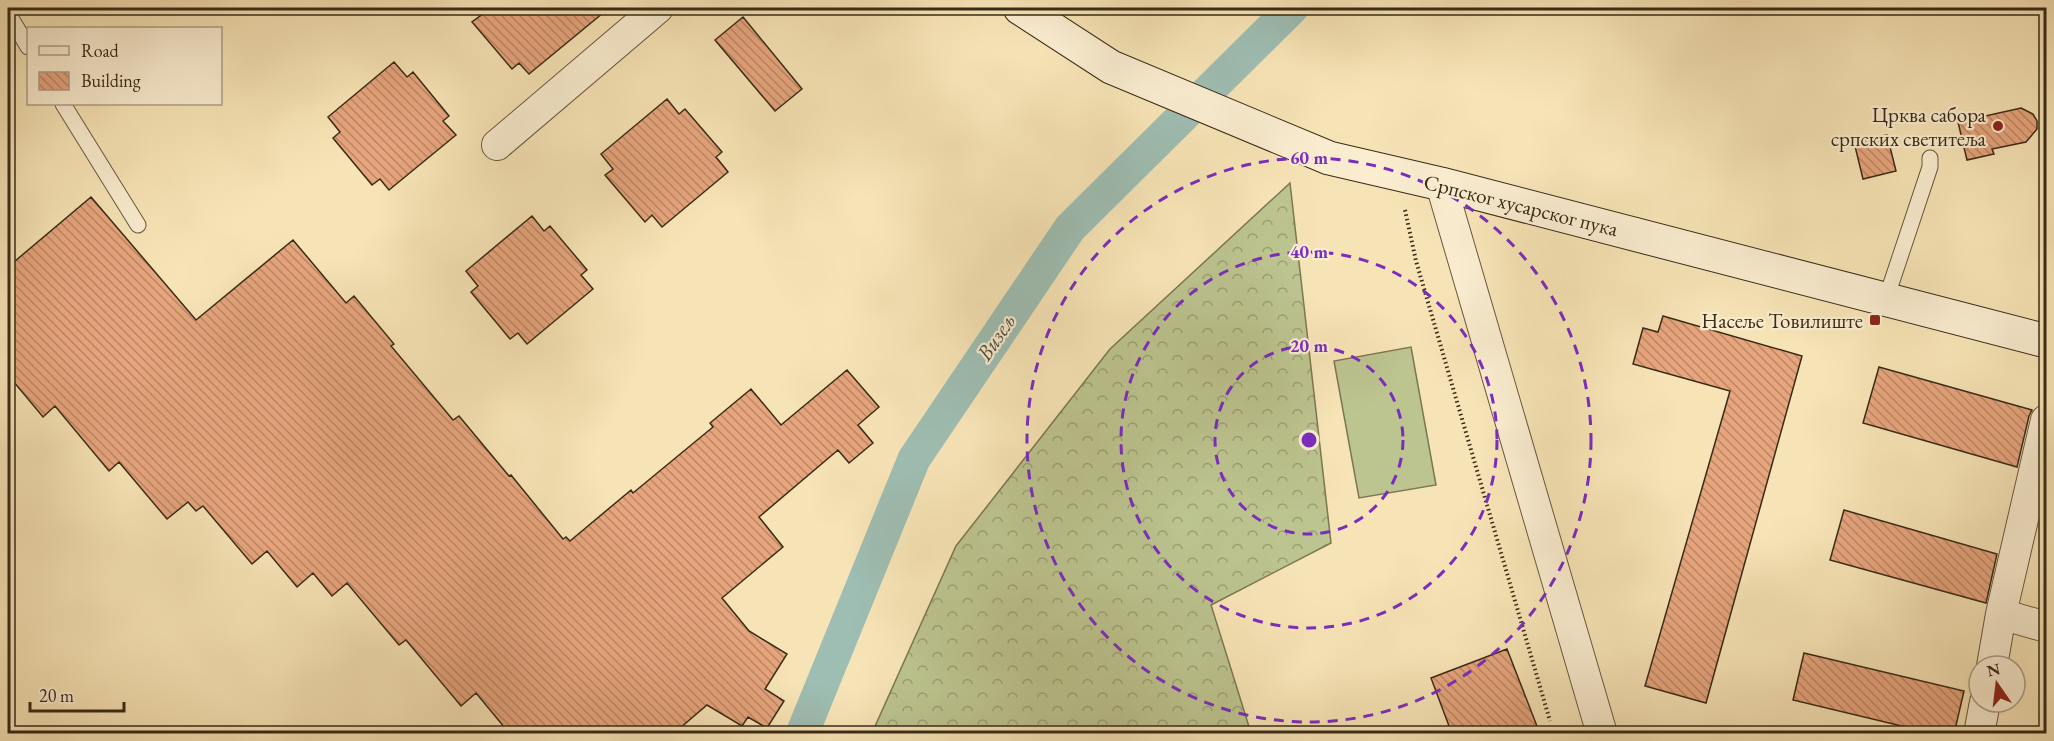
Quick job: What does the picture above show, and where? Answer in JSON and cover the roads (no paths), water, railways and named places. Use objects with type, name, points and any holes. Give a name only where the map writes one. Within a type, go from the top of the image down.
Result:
[{"type":"street","points":[[497,145],[658,8]]},
{"type":"street","name":"Српског хусарског пука","points":[[1020,8],[1111,67],[1329,158],[1441,184],[2046,341]]},
{"type":"street","points":[[1441,184],[1602,734]]},
{"type":"street","points":[[1994,654],[2001,614],[2046,420]]},
{"type":"street","points":[[2001,614],[2046,627]]},
{"type":"street","points":[[1979,734],[1983,714]]},
{"type":"lane","points":[[8,13],[27,45]]},
{"type":"lane","points":[[64,105],[138,225]]},
{"type":"lane","points":[[1886,299],[1930,167],[1930,158]]},
{"type":"waterway","name":"Визељ","points":[[802,734],[914,459],[1070,228],[1292,8]]},
{"type":"place","name":"Црква сабора српских светитеља","points":[[1998,126]]},
{"type":"place","name":"Насеље Товилиште","points":[[1875,320]]}]
